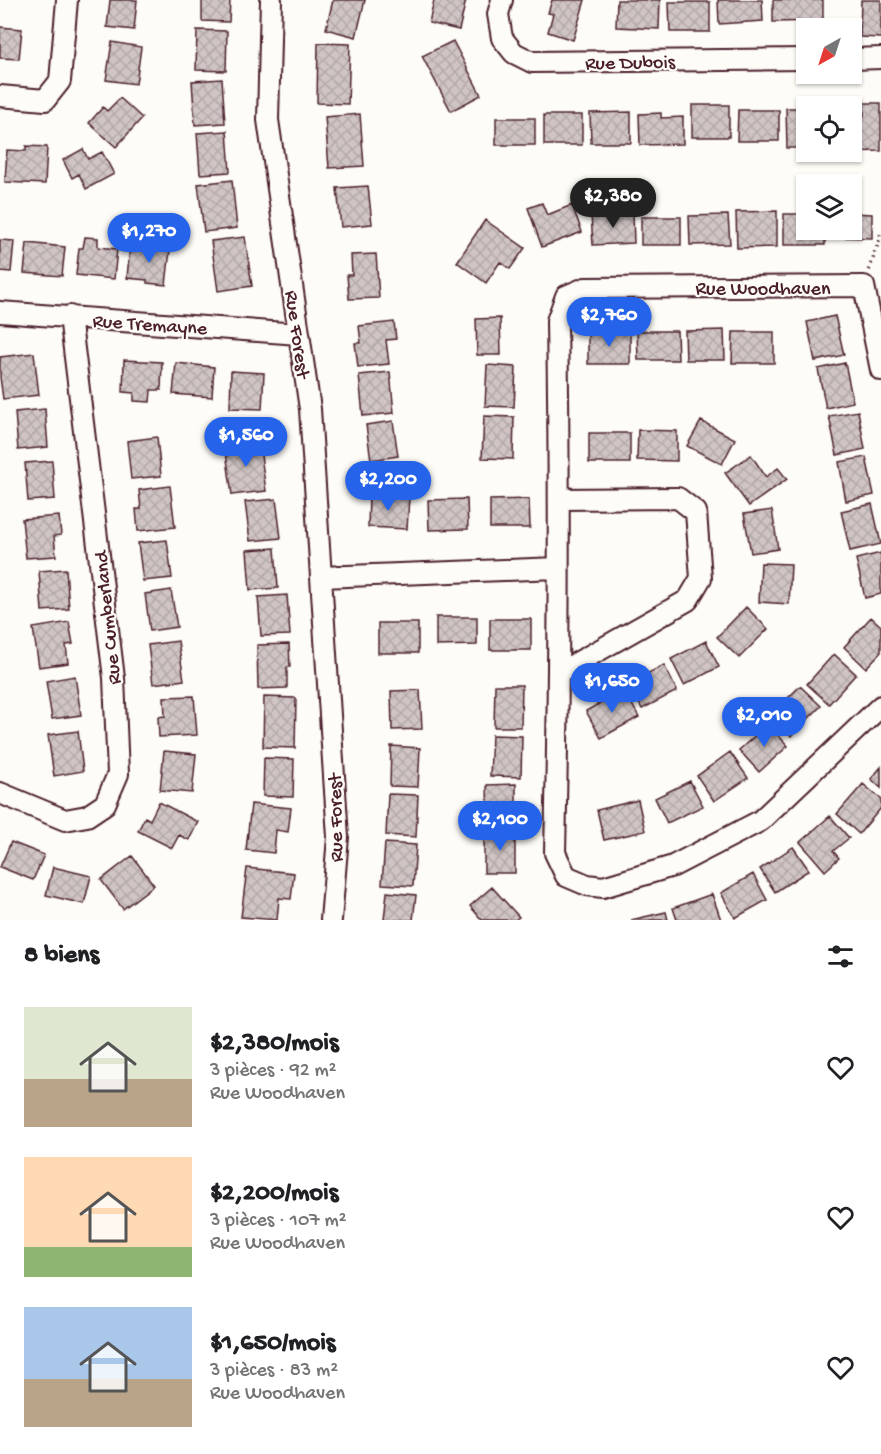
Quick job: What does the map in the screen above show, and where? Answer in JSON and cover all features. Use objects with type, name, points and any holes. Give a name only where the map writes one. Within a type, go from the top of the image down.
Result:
[{"type":"street","points":[[0,96],[45,100],[60,81],[68,0]]},
{"type":"street","name":"Rue Forest","points":[[271,0],[268,120],[310,409],[338,837],[331,920]]},
{"type":"street","name":"Rue Dubois","points":[[502,0],[498,14],[502,38],[514,53],[532,62],[796,59]]},
{"type":"street","points":[[862,59],[881,58]]},
{"type":"street","name":"Rue Woodhaven","points":[[881,370],[864,286],[585,288],[566,296],[557,321],[560,499],[555,853],[566,876],[587,885],[603,887],[673,866],[760,821],[881,706]]},
{"type":"street","name":"Rue Tremayne","points":[[0,312],[299,334]]},
{"type":"street","name":"Rue Cumberland","points":[[0,793],[65,820],[87,816],[105,804],[118,774],[114,678],[70,316]]},
{"type":"street","points":[[559,673],[688,600],[701,578],[696,512],[678,498],[560,499]]},
{"type":"street","points":[[321,577],[558,568]]},
{"type":"building","points":[[110,0],[137,0],[134,30],[107,27]]},
{"type":"building","points":[[202,0],[230,0],[229,22],[202,21]]},
{"type":"building","points":[[333,0],[365,0],[356,37],[326,29]]},
{"type":"building","points":[[434,0],[466,0],[459,30],[429,23]]},
{"type":"building","points":[[552,0],[585,0],[573,40],[548,32],[553,14],[548,13]]},
{"type":"building","points":[[617,0],[660,0],[659,29],[616,27]]},
{"type":"building","points":[[718,0],[762,0],[763,21],[719,24]]},
{"type":"building","points":[[773,0],[823,0],[823,18],[796,18],[796,22],[773,22]]},
{"type":"building","points":[[861,0],[881,0],[881,38],[862,37]]},
{"type":"building","points":[[669,2],[710,2],[710,32],[670,32]]},
{"type":"building","points":[[0,27],[22,29],[19,59],[0,58]]},
{"type":"building","points":[[197,30],[227,31],[226,71],[196,70]]},
{"type":"building","points":[[453,41],[481,95],[451,111],[422,56]]},
{"type":"building","points":[[112,42],[141,47],[136,84],[106,80]]},
{"type":"building","points":[[318,43],[350,44],[348,104],[317,103]]},
{"type":"building","points":[[222,79],[225,123],[195,125],[192,81]]},
{"type":"building","points":[[120,98],[142,118],[116,147],[89,123],[103,107],[107,111]]},
{"type":"building","points":[[864,103],[881,103],[881,151],[862,152]]},
{"type":"building","points":[[692,105],[729,105],[729,137],[692,137]]},
{"type":"building","points":[[786,108],[796,108],[796,148],[787,148]]},
{"type":"building","points":[[738,110],[779,110],[779,141],[737,141]]},
{"type":"building","points":[[631,112],[631,143],[591,143],[590,113]]},
{"type":"building","points":[[661,113],[661,118],[683,117],[683,144],[640,145],[639,114]]},
{"type":"building","points":[[360,114],[364,166],[329,168],[325,117]]},
{"type":"building","points":[[544,115],[582,115],[582,145],[544,145]]},
{"type":"building","points":[[496,118],[535,118],[535,145],[496,145]]},
{"type":"building","points":[[227,131],[230,172],[200,174],[197,133]]},
{"type":"building","points":[[26,146],[47,147],[45,184],[5,182],[7,150],[26,151]]},
{"type":"building","points":[[83,149],[88,159],[102,152],[114,174],[86,189],[79,174],[72,178],[63,160]]},
{"type":"building","points":[[232,180],[237,228],[204,232],[198,184]]},
{"type":"building","points":[[368,186],[372,224],[341,227],[337,188]]},
{"type":"building","points":[[542,203],[547,215],[572,205],[582,232],[542,247],[528,208]]},
{"type":"building","points":[[777,211],[777,247],[737,248],[736,212]]},
{"type":"building","points":[[633,212],[634,243],[593,245],[591,215]]},
{"type":"building","points":[[784,214],[796,214],[796,240],[825,240],[825,245],[784,245]]},
{"type":"building","points":[[862,214],[872,214],[872,238],[862,238]]},
{"type":"building","points":[[728,215],[730,244],[690,245],[689,216]]},
{"type":"building","points":[[641,217],[681,217],[681,245],[641,245]]},
{"type":"building","points":[[485,220],[525,248],[510,269],[500,262],[486,283],[457,262]]},
{"type":"building","points":[[85,237],[98,238],[98,247],[117,249],[114,279],[76,275],[79,248],[83,248]]},
{"type":"building","points":[[245,237],[252,286],[218,291],[211,241]]},
{"type":"building","points":[[0,240],[14,241],[11,272],[0,271]]},
{"type":"building","points":[[27,243],[65,247],[62,276],[24,273]]},
{"type":"building","points":[[130,245],[170,250],[166,285],[127,278]]},
{"type":"building","points":[[376,254],[379,298],[349,299],[347,275],[352,275],[351,255]]},
{"type":"building","points":[[835,316],[844,355],[815,361],[807,322]]},
{"type":"building","points":[[500,318],[501,355],[477,355],[476,319]]},
{"type":"building","points":[[394,322],[396,339],[386,340],[389,364],[358,367],[355,343],[361,343],[359,326]]},
{"type":"building","points":[[724,330],[725,360],[686,360],[685,331]]},
{"type":"building","points":[[637,331],[677,331],[678,360],[638,360]]},
{"type":"building","points":[[733,332],[774,332],[774,363],[732,363]]},
{"type":"building","points":[[588,333],[630,333],[630,364],[588,364]]},
{"type":"building","points":[[34,353],[39,395],[3,399],[0,357]]},
{"type":"building","points":[[124,360],[162,362],[161,390],[151,390],[150,402],[134,401],[134,393],[123,392]]},
{"type":"building","points":[[176,363],[214,367],[212,397],[173,394]]},
{"type":"building","points":[[845,363],[853,402],[826,408],[818,369]]},
{"type":"building","points":[[487,365],[516,367],[514,407],[485,406]]},
{"type":"building","points":[[231,371],[264,373],[262,409],[230,408]]},
{"type":"building","points":[[390,372],[394,413],[363,416],[359,375]]},
{"type":"building","points":[[45,409],[48,447],[18,450],[15,412]]},
{"type":"building","points":[[858,411],[865,449],[837,455],[829,416]]},
{"type":"building","points":[[484,416],[514,417],[513,459],[482,458]]},
{"type":"building","points":[[393,421],[398,456],[371,460],[366,425]]},
{"type":"building","points":[[701,421],[735,439],[722,464],[687,446]]},
{"type":"building","points":[[638,430],[677,431],[677,461],[637,460]]},
{"type":"building","points":[[589,433],[630,433],[630,463],[589,463]]},
{"type":"building","points":[[157,437],[161,476],[131,479],[127,441]]},
{"type":"building","points":[[259,441],[266,491],[232,495],[225,445]]},
{"type":"building","points":[[751,455],[766,477],[778,468],[787,479],[749,506],[725,473]]},
{"type":"building","points":[[866,457],[874,495],[846,501],[839,462]]},
{"type":"building","points":[[52,461],[55,499],[28,501],[25,463]]},
{"type":"building","points":[[170,486],[175,527],[138,531],[136,509],[141,509],[139,490]]},
{"type":"building","points":[[369,496],[409,498],[407,529],[368,527]]},
{"type":"building","points":[[276,499],[281,538],[250,541],[245,502]]},
{"type":"building","points":[[467,499],[468,529],[429,530],[428,500]]},
{"type":"building","points":[[529,499],[530,528],[490,528],[490,500]]},
{"type":"building","points":[[872,504],[881,544],[850,551],[841,511]]},
{"type":"building","points":[[772,510],[778,549],[751,553],[744,514]]},
{"type":"building","points":[[59,516],[61,535],[54,536],[56,556],[26,558],[22,519]]},
{"type":"building","points":[[167,540],[172,578],[143,581],[138,543]]},
{"type":"building","points":[[275,548],[278,588],[250,590],[247,550]]},
{"type":"building","points":[[881,553],[881,594],[865,598],[856,559]]},
{"type":"building","points":[[761,563],[791,564],[789,604],[759,602]]},
{"type":"building","points":[[66,569],[69,609],[42,611],[39,571]]},
{"type":"building","points":[[171,590],[177,627],[150,631],[145,594]]},
{"type":"building","points":[[287,595],[290,635],[261,636],[258,597]]},
{"type":"building","points":[[746,607],[768,629],[739,658],[717,637]]},
{"type":"building","points":[[436,617],[477,617],[477,645],[436,646]]},
{"type":"building","points":[[871,617],[881,626],[881,652],[866,668],[844,647]]},
{"type":"building","points":[[490,619],[531,619],[531,650],[490,650]]},
{"type":"building","points":[[69,622],[73,644],[66,645],[68,663],[39,667],[33,628]]},
{"type":"building","points":[[378,623],[418,623],[418,653],[378,653]]},
{"type":"building","points":[[178,641],[184,680],[153,684],[148,645]]},
{"type":"building","points":[[706,641],[719,667],[684,685],[671,659]]},
{"type":"building","points":[[289,644],[290,667],[287,667],[287,688],[258,689],[257,645]]},
{"type":"building","points":[[834,654],[856,674],[829,704],[807,684]]},
{"type":"building","points":[[664,665],[677,691],[642,709],[629,683]]},
{"type":"building","points":[[75,676],[81,715],[52,719],[46,681]]},
{"type":"building","points":[[495,685],[522,685],[521,727],[494,727]]},
{"type":"building","points":[[800,686],[821,706],[791,736],[771,715]]},
{"type":"building","points":[[420,690],[422,729],[392,730],[391,691]]},
{"type":"building","points":[[624,690],[639,717],[601,738],[586,711]]},
{"type":"building","points":[[194,696],[197,735],[159,737],[158,717],[165,716],[164,697]]},
{"type":"building","points":[[264,697],[296,698],[295,748],[263,747]]},
{"type":"building","points":[[768,724],[788,746],[759,772],[739,750]]},
{"type":"building","points":[[78,731],[83,771],[54,776],[48,735]]},
{"type":"building","points":[[492,735],[522,736],[521,777],[490,776]]},
{"type":"building","points":[[391,746],[420,748],[418,787],[390,786]]},
{"type":"building","points":[[164,751],[196,754],[192,793],[160,790]]},
{"type":"building","points":[[730,752],[748,778],[714,801],[697,776]]},
{"type":"building","points":[[264,758],[294,759],[293,797],[263,796]]},
{"type":"building","points":[[881,767],[881,788],[871,779]]},
{"type":"building","points":[[690,781],[703,806],[667,823],[655,798]]},
{"type":"building","points":[[516,784],[516,824],[488,824],[487,785]]},
{"type":"building","points":[[863,784],[881,799],[881,808],[859,834],[837,814]]},
{"type":"building","points":[[388,794],[418,795],[416,837],[386,835]]},
{"type":"building","points":[[638,800],[645,831],[604,840],[597,810]]},
{"type":"building","points":[[159,802],[198,822],[189,840],[179,835],[172,848],[138,831],[145,817],[150,820]]},
{"type":"building","points":[[251,804],[291,808],[288,832],[276,830],[274,853],[246,850]]},
{"type":"building","points":[[830,816],[849,838],[833,851],[839,858],[825,871],[800,842]]},
{"type":"building","points":[[515,831],[515,873],[484,873],[484,832]]},
{"type":"building","points":[[11,842],[44,855],[33,880],[0,867]]},
{"type":"building","points":[[385,843],[416,845],[413,886],[382,884]]},
{"type":"building","points":[[793,847],[809,870],[775,892],[760,869]]},
{"type":"building","points":[[132,856],[154,885],[123,909],[101,880]]},
{"type":"building","points":[[53,867],[91,876],[84,904],[46,895]]},
{"type":"building","points":[[247,868],[294,873],[291,899],[279,898],[277,920],[241,917]]},
{"type":"building","points":[[753,874],[767,900],[735,918],[721,893]]},
{"type":"building","points":[[492,887],[519,917],[515,920],[482,920],[470,906]]},
{"type":"building","points":[[387,892],[416,895],[413,920],[384,920]]},
{"type":"building","points":[[712,894],[721,920],[677,920],[673,908]]},
{"type":"building","points":[[666,912],[668,920],[631,920]]}]
